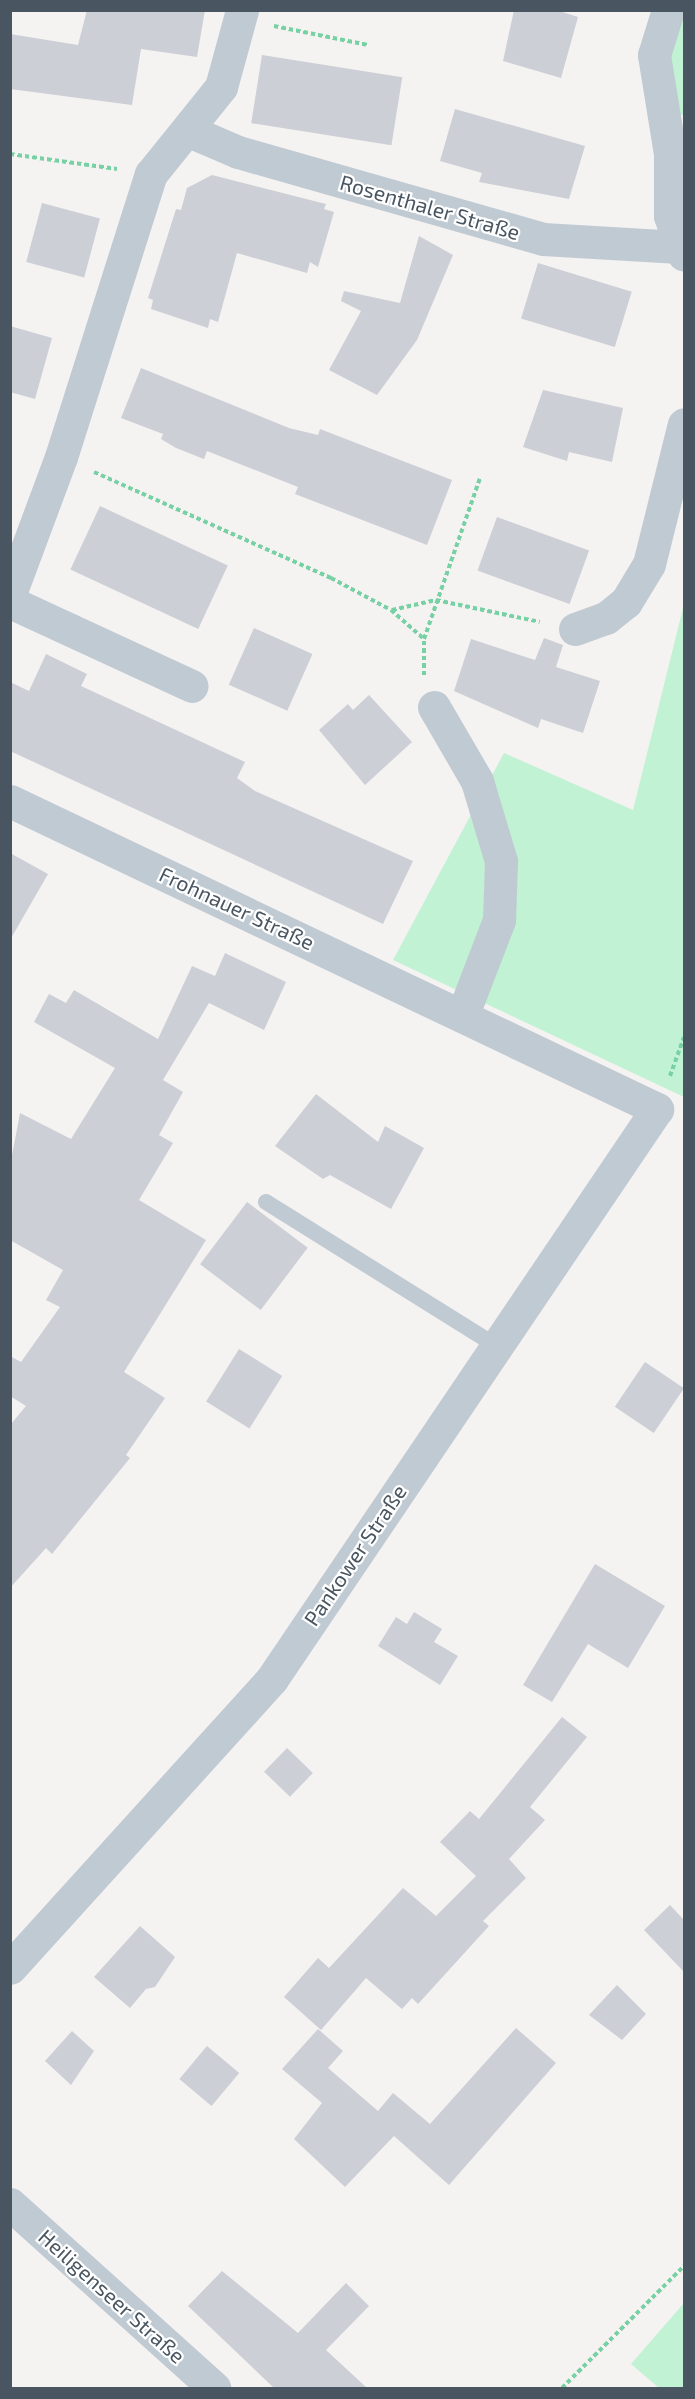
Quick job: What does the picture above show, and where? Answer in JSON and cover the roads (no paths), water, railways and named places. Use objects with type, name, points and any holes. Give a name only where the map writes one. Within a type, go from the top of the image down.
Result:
[{"type":"street","name":"Rosenthaler Straße","points":[[189,130],[238,152],[543,238],[682,251],[670,216],[670,154],[654,55],[668,10]]},
{"type":"street","points":[[10,594],[61,458],[151,174],[189,130],[221,87],[242,15]]},
{"type":"street","points":[[575,629],[606,618],[626,602],[649,564],[684,424]]},
{"type":"street","points":[[10,602],[192,686]]},
{"type":"street","points":[[434,707],[477,781],[501,861],[499,920],[463,1014]]},
{"type":"street","name":"Frohnauer Straße","points":[[10,801],[463,1014],[657,1109]]},
{"type":"street","name":"Pankower Straße","points":[[10,1968],[272,1679],[657,1109]]},
{"type":"street","name":"Heiligenseer Straße","points":[[10,2204],[214,2388]]},
{"type":"lane","points":[[266,1202],[495,1346]]}]
